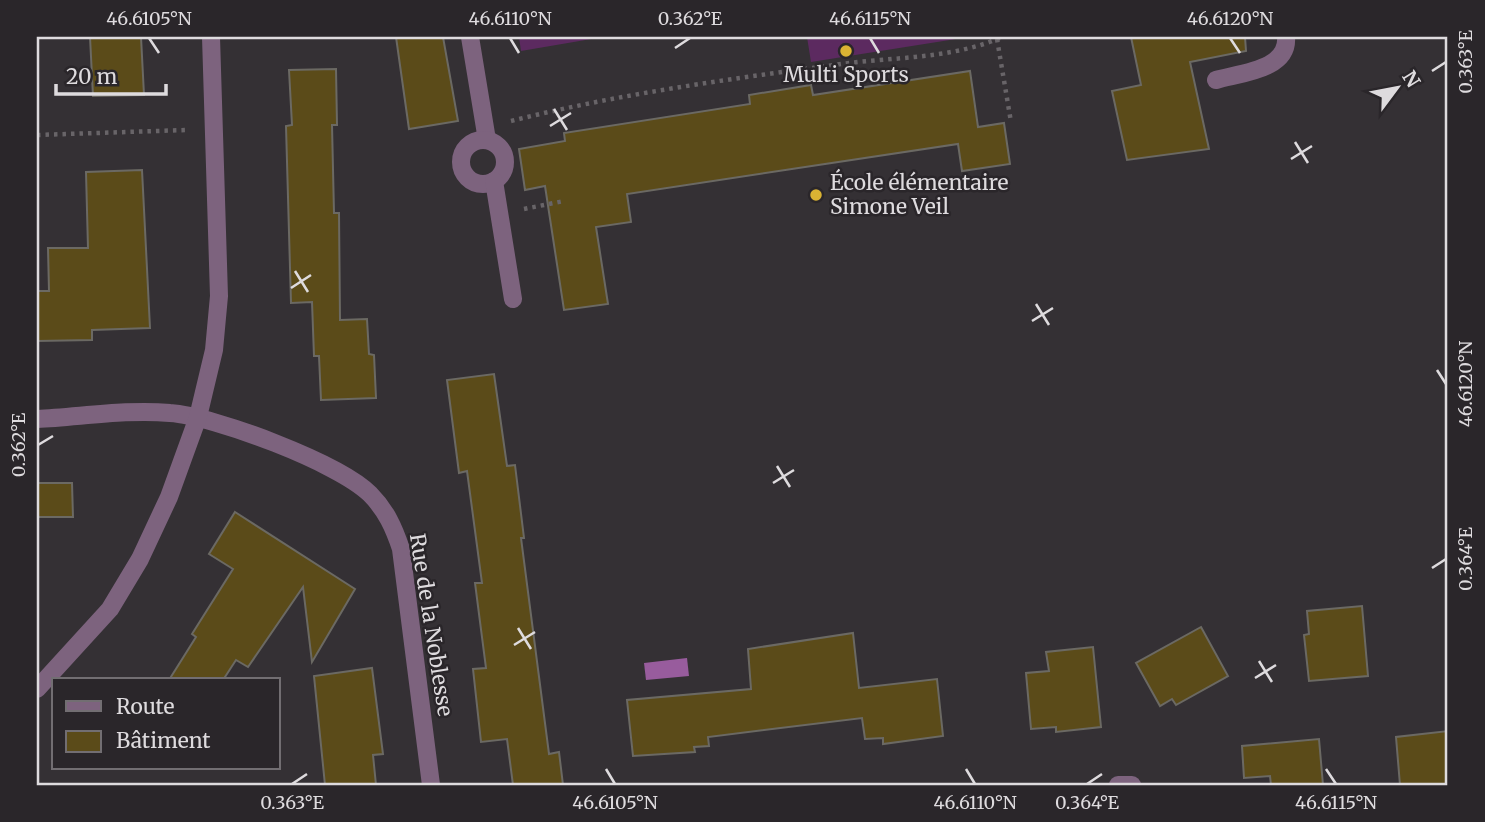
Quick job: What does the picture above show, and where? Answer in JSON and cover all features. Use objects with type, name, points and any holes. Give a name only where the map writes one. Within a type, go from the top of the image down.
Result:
[{"type":"street","points":[[37,689],[110,609],[140,559],[169,497],[198,417],[214,349],[219,296],[211,37]]},
{"type":"street","points":[[470,37],[486,133],[503,154],[503,169],[494,181],[513,299]]},
{"type":"street","points":[[1216,80],[1266,66],[1281,57],[1287,45],[1286,37]]},
{"type":"street","points":[[486,133],[467,146],[461,165],[468,178],[474,181],[494,181]]},
{"type":"street","name":"Rue de la Noblesse","points":[[37,419],[168,412],[198,417],[228,424],[344,475],[370,494],[391,521],[401,549],[431,785]]},
{"type":"street","points":[[1118,785],[1132,785]]},
{"type":"path","points":[[486,133],[556,110],[763,75],[963,50],[1000,38],[1011,121]]},
{"type":"path","points":[[37,135],[214,130]]},
{"type":"path","points":[[499,215],[564,201]]},
{"type":"shaded area","points":[[519,37],[603,37],[521,51]]},
{"type":"shaded area","name":"Multi Sports","points":[[807,37],[955,37],[956,39],[811,62]]},
{"type":"shaded area","points":[[687,658],[689,676],[646,680],[644,663]]},
{"type":"building","points":[[90,37],[141,37],[144,95],[93,96]]},
{"type":"building","points":[[396,37],[443,37],[458,121],[409,129]]},
{"type":"building","points":[[1131,37],[1245,37],[1246,51],[1190,62],[1209,149],[1127,160],[1112,91],[1141,85]]},
{"type":"building","points":[[336,69],[337,125],[332,125],[334,213],[339,213],[340,320],[367,319],[369,354],[374,355],[376,398],[321,400],[319,356],[314,356],[312,302],[291,303],[286,126],[292,125],[289,70]]},
{"type":"building","points":[[970,71],[978,127],[1004,123],[1010,164],[962,171],[958,144],[627,194],[631,222],[596,227],[608,304],[564,310],[545,186],[525,190],[519,149],[565,141],[564,133],[750,104],[749,95],[811,85],[813,95]]},
{"type":"building","points":[[142,170],[150,328],[92,330],[92,340],[37,341],[37,291],[49,291],[48,248],[88,248],[86,172]]},
{"type":"building","points":[[494,374],[507,466],[515,465],[524,538],[521,538],[549,754],[559,752],[563,785],[513,785],[507,739],[481,742],[473,669],[486,668],[475,583],[482,583],[467,471],[459,473],[447,380]]},
{"type":"building","points":[[37,483],[72,483],[73,517],[37,517]]},
{"type":"building","points":[[235,512],[355,589],[312,662],[303,587],[248,667],[236,660],[224,678],[170,678],[196,637],[192,634],[233,569],[209,554]]},
{"type":"building","points":[[1362,606],[1368,676],[1309,681],[1304,635],[1309,634],[1307,611]]},
{"type":"building","points":[[1201,627],[1228,676],[1176,705],[1172,699],[1160,706],[1136,663]]},
{"type":"building","points":[[853,633],[859,688],[937,679],[943,736],[883,744],[883,738],[865,739],[862,718],[708,737],[709,746],[694,747],[695,752],[633,756],[627,700],[751,689],[748,649]]},
{"type":"building","points":[[1093,647],[1101,727],[1056,732],[1056,727],[1031,729],[1026,673],[1049,671],[1046,652]]},
{"type":"building","points":[[372,668],[383,754],[373,755],[376,785],[325,785],[314,676]]},
{"type":"building","points":[[1448,731],[1448,785],[1400,785],[1396,737]]},
{"type":"building","points":[[1319,739],[1323,785],[1271,785],[1270,776],[1244,778],[1242,746]]},
{"type":"place","name":"Multi Sports","points":[[846,51]]},
{"type":"place","name":"École élémentaire Simone Veil","points":[[816,195]]}]
